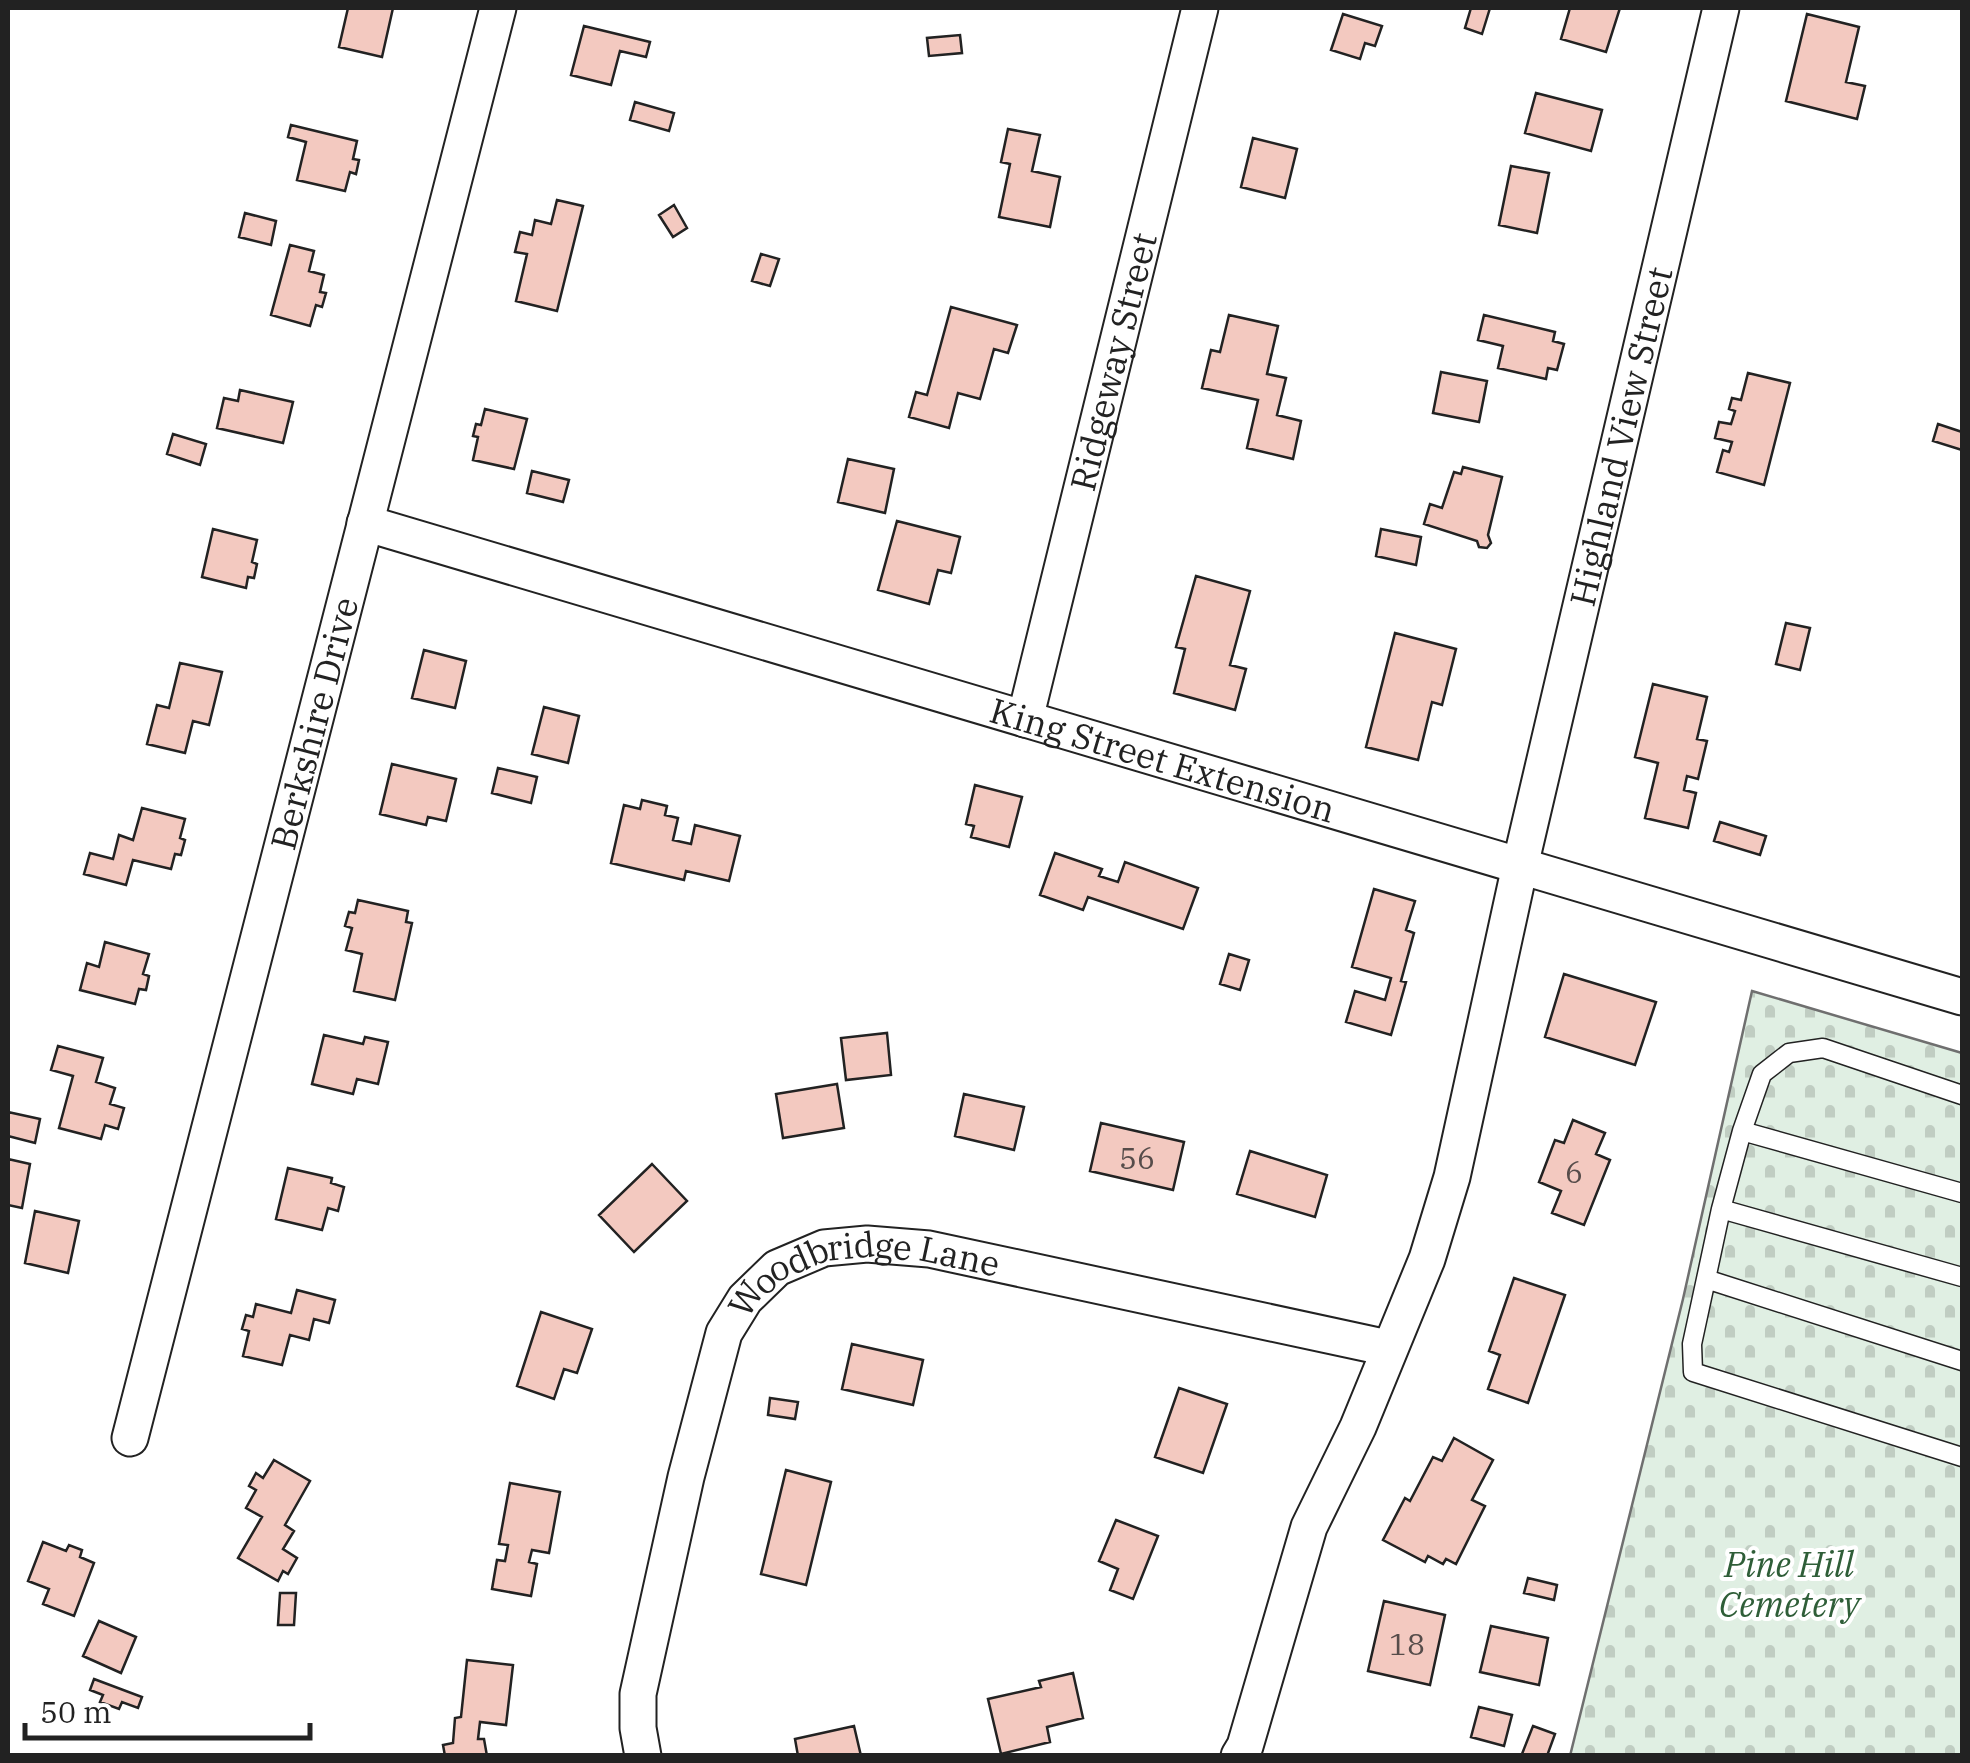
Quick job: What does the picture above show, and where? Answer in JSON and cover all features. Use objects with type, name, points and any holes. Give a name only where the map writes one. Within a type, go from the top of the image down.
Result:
[{"type":"street","name":"Berkshire Drive","points":[[130,1438],[498,8]]},
{"type":"street","name":"Ridgeway Street","points":[[1025,719],[1200,8]]},
{"type":"street","name":"Highland View Street","points":[[1520,866],[1721,8]]},
{"type":"street","name":"King Street Extension","points":[[364,523],[1962,997]]},
{"type":"street","points":[[1239,1756],[1309,1527],[1358,1426],[1427,1258],[1452,1177],[1520,866]]},
{"type":"street","name":"Woodbridge Lane","points":[[643,1756],[638,1694],[686,1477],[724,1333],[745,1299],[777,1268],[824,1248],[868,1244],[929,1249],[1388,1348]]},
{"type":"lane","points":[[1962,1094],[1823,1048],[1789,1053],[1762,1074],[1722,1209],[1692,1344],[1694,1372],[1962,1457]]},
{"type":"lane","points":[[1742,1132],[1962,1193]]},
{"type":"lane","points":[[1722,1209],[1962,1277]]},
{"type":"lane","points":[[1706,1279],[1962,1361]]},
{"type":"green space","name":"Pine Hill Cemetery","points":[[1752,991],[1962,1053],[1962,1755],[1570,1756],[1683,1299]]},
{"type":"building","points":[[348,8],[393,8],[382,57],[339,47]]},
{"type":"building","points":[[1471,8],[1490,8],[1482,34],[1465,28]]},
{"type":"building","points":[[1570,8],[1620,8],[1606,52],[1561,39]]},
{"type":"building","points":[[1343,14],[1382,26],[1375,46],[1365,43],[1360,59],[1331,50]]},
{"type":"building","points":[[1807,14],[1859,27],[1846,82],[1865,86],[1857,119],[1786,101]]},
{"type":"building","points":[[584,26],[650,42],[646,57],[620,51],[611,85],[571,75]]},
{"type":"building","points":[[960,35],[962,53],[929,56],[927,38]]},
{"type":"building","points":[[1536,93],[1602,110],[1591,151],[1525,133]]},
{"type":"building","points":[[635,102],[674,113],[669,131],[630,120]]},
{"type":"building","points":[[291,125],[357,141],[353,159],[359,160],[356,174],[350,172],[345,191],[297,180],[306,142],[288,137]]},
{"type":"building","points":[[1008,129],[1040,135],[1032,171],[1060,177],[1050,227],[999,217],[1010,164],[1001,162]]},
{"type":"building","points":[[1253,138],[1297,149],[1285,198],[1241,187]]},
{"type":"building","points":[[1511,166],[1549,173],[1537,233],[1499,225]]},
{"type":"building","points":[[557,200],[583,206],[557,311],[516,301],[527,254],[515,252],[520,232],[532,235],[535,220],[551,224]]},
{"type":"building","points":[[674,205],[687,228],[673,237],[659,215]]},
{"type":"building","points":[[245,213],[276,221],[271,245],[239,237]]},
{"type":"building","points":[[290,245],[314,251],[309,271],[324,275],[320,292],[326,293],[322,307],[316,305],[310,326],[271,315]]},
{"type":"building","points":[[761,254],[779,259],[770,286],[752,281]]},
{"type":"building","points":[[951,307],[1017,325],[1008,353],[994,349],[980,399],[958,393],[949,428],[909,417],[916,392],[927,395]]},
{"type":"building","points":[[1229,315],[1278,326],[1267,374],[1286,378],[1277,415],[1301,421],[1293,459],[1247,448],[1258,400],[1202,388],[1211,350],[1220,352]]},
{"type":"building","points":[[1484,315],[1555,332],[1553,341],[1564,344],[1557,370],[1548,368],[1546,379],[1498,368],[1503,346],[1478,340]]},
{"type":"building","points":[[1441,372],[1487,381],[1479,422],[1433,413]]},
{"type":"building","points":[[1748,373],[1790,383],[1764,485],[1717,472],[1723,450],[1729,452],[1732,442],[1715,438],[1719,422],[1731,424],[1735,411],[1729,409],[1732,398],[1741,400]]},
{"type":"building","points":[[240,390],[293,402],[283,443],[217,428],[224,398],[238,401]]},
{"type":"building","points":[[485,409],[527,419],[514,469],[473,460],[478,437],[473,436]]},
{"type":"building","points":[[1938,424],[1962,432],[1962,450],[1933,441]]},
{"type":"building","points":[[173,434],[206,444],[200,465],[167,454]]},
{"type":"building","points":[[848,459],[894,469],[885,513],[838,502]]},
{"type":"building","points":[[1463,467],[1502,477],[1487,548],[1424,524],[1430,504],[1442,508],[1454,472],[1461,474]]},
{"type":"building","points":[[532,471],[569,480],[563,502],[527,493]]},
{"type":"building","points":[[897,521],[960,537],[951,573],[938,570],[929,604],[878,590]]},
{"type":"building","points":[[213,529],[257,540],[252,562],[257,564],[254,578],[248,577],[246,588],[202,577]]},
{"type":"building","points":[[1381,529],[1421,537],[1416,565],[1376,556]]},
{"type":"building","points":[[1196,576],[1250,591],[1230,665],[1246,669],[1235,710],[1174,693],[1185,649],[1176,647]]},
{"type":"building","points":[[1786,623],[1810,628],[1800,670],[1776,664]]},
{"type":"building","points":[[1395,633],[1456,649],[1442,705],[1432,702],[1418,760],[1366,747]]},
{"type":"building","points":[[424,650],[466,661],[455,708],[412,698]]},
{"type":"building","points":[[180,663],[222,672],[209,725],[193,721],[185,753],[147,744],[157,705],[169,708]]},
{"type":"building","points":[[1653,684],[1707,697],[1697,739],[1707,741],[1698,779],[1687,776],[1684,790],[1696,793],[1688,828],[1645,818],[1658,763],[1635,757]]},
{"type":"building","points":[[544,707],[579,716],[568,763],[532,754]]},
{"type":"building","points":[[392,764],[456,779],[446,821],[428,817],[426,825],[380,814]]},
{"type":"building","points":[[498,768],[537,777],[531,803],[492,793]]},
{"type":"building","points":[[975,785],[1022,797],[1009,847],[971,837],[974,826],[966,824]]},
{"type":"building","points":[[642,800],[667,806],[665,815],[678,818],[673,840],[691,844],[695,825],[740,836],[729,881],[686,871],[684,880],[611,863],[624,805],[640,809]]},
{"type":"building","points":[[142,808],[185,819],[181,855],[175,854],[171,869],[133,860],[126,885],[84,874],[90,853],[113,859],[119,835],[133,840]]},
{"type":"building","points":[[1720,822],[1766,836],[1760,855],[1714,841]]},
{"type":"building","points":[[1055,853],[1102,869],[1099,876],[1118,882],[1125,862],[1198,888],[1183,929],[1088,897],[1083,910],[1040,895]]},
{"type":"building","points":[[1374,889],[1415,901],[1406,930],[1414,933],[1401,981],[1406,982],[1391,1035],[1346,1022],[1355,991],[1385,1000],[1391,978],[1352,967]]},
{"type":"building","points":[[358,900],[408,911],[406,922],[412,923],[395,1000],[354,991],[362,954],[346,950],[352,928],[345,926],[349,912],[355,913]]},
{"type":"building","points":[[105,942],[149,954],[143,974],[149,976],[146,990],[139,989],[135,1004],[80,990],[87,963],[99,967]]},
{"type":"building","points":[[1229,954],[1249,960],[1240,990],[1220,984]]},
{"type":"building","points":[[1564,974],[1656,1002],[1635,1065],[1545,1037]]},
{"type":"building","points":[[887,1033],[891,1075],[846,1080],[841,1038]]},
{"type":"building","points":[[324,1035],[363,1044],[365,1037],[388,1042],[378,1084],[357,1079],[353,1094],[312,1084]]},
{"type":"building","points":[[58,1046],[103,1058],[96,1082],[115,1088],[110,1104],[124,1108],[118,1129],[105,1125],[101,1139],[59,1128],[73,1076],[51,1070]]},
{"type":"building","points":[[837,1084],[844,1128],[783,1138],[776,1094]]},
{"type":"building","points":[[964,1094],[1024,1107],[1014,1150],[955,1136]]},
{"type":"building","points":[[8,1112],[40,1119],[35,1143],[8,1136]]},
{"type":"building","points":[[1573,1120],[1605,1133],[1596,1154],[1610,1160],[1584,1225],[1552,1213],[1561,1191],[1539,1182],[1555,1140],[1564,1143]]},
{"type":"building","points":[[1101,1123],[1184,1142],[1173,1190],[1090,1171]]},
{"type":"building","points":[[1250,1151],[1327,1175],[1315,1217],[1237,1194]]},
{"type":"building","points":[[8,1159],[30,1164],[22,1208],[8,1205]]},
{"type":"building","points":[[652,1164],[687,1201],[634,1252],[599,1215]]},
{"type":"building","points":[[288,1168],[332,1178],[331,1183],[344,1187],[338,1211],[328,1208],[322,1230],[276,1219]]},
{"type":"building","points":[[35,1211],[79,1221],[68,1273],[25,1263]]},
{"type":"building","points":[[1514,1278],[1565,1295],[1528,1403],[1488,1389],[1500,1355],[1489,1351]]},
{"type":"building","points":[[297,1290],[335,1300],[329,1323],[314,1319],[309,1340],[290,1335],[282,1365],[243,1356],[249,1331],[242,1329],[246,1315],[253,1317],[256,1304],[291,1313]]},
{"type":"building","points":[[541,1312],[592,1329],[577,1373],[564,1369],[554,1399],[517,1386]]},
{"type":"building","points":[[852,1344],[923,1360],[913,1405],[842,1389]]},
{"type":"building","points":[[1179,1388],[1227,1404],[1203,1473],[1155,1457]]},
{"type":"building","points":[[770,1398],[798,1402],[795,1419],[768,1415]]},
{"type":"building","points":[[1454,1438],[1493,1460],[1472,1500],[1485,1506],[1456,1564],[1446,1559],[1443,1564],[1428,1556],[1425,1562],[1383,1540],[1405,1498],[1410,1501],[1433,1457],[1442,1461]]},
{"type":"building","points":[[274,1460],[310,1481],[285,1525],[294,1531],[283,1549],[297,1558],[288,1574],[283,1571],[278,1581],[238,1558],[262,1517],[246,1508],[256,1490],[249,1486],[256,1473],[263,1478]]},
{"type":"building","points":[[786,1470],[831,1482],[806,1585],[761,1574]]},
{"type":"building","points":[[510,1483],[560,1492],[549,1553],[532,1550],[529,1562],[537,1564],[531,1596],[492,1589],[497,1560],[505,1561],[508,1545],[499,1544]]},
{"type":"building","points":[[1116,1520],[1158,1536],[1133,1599],[1110,1590],[1118,1569],[1099,1561]]},
{"type":"building","points":[[43,1542],[66,1551],[69,1545],[82,1550],[80,1557],[94,1563],[74,1616],[43,1604],[49,1589],[28,1581]]},
{"type":"building","points":[[1528,1578],[1557,1585],[1554,1600],[1524,1593]]},
{"type":"building","points":[[280,1593],[296,1593],[294,1625],[278,1625]]},
{"type":"building","points":[[1384,1601],[1445,1615],[1430,1685],[1368,1671]]},
{"type":"building","points":[[99,1621],[136,1637],[121,1673],[83,1656]]},
{"type":"building","points":[[1491,1626],[1548,1638],[1539,1685],[1480,1672]]},
{"type":"building","points":[[467,1660],[513,1665],[506,1725],[480,1722],[478,1739],[484,1739],[487,1756],[445,1756],[443,1745],[453,1743],[455,1718],[461,1717]]},
{"type":"building","points":[[1073,1673],[1083,1718],[1047,1727],[1050,1742],[1001,1754],[988,1699],[1041,1687],[1039,1681]]},
{"type":"building","points":[[94,1679],[142,1697],[138,1708],[122,1702],[119,1709],[100,1702],[103,1695],[90,1690]]},
{"type":"building","points":[[1479,1707],[1512,1715],[1504,1746],[1471,1737]]},
{"type":"building","points":[[854,1726],[861,1756],[798,1756],[795,1739]]},
{"type":"building","points":[[1533,1726],[1555,1734],[1547,1756],[1522,1754]]}]
